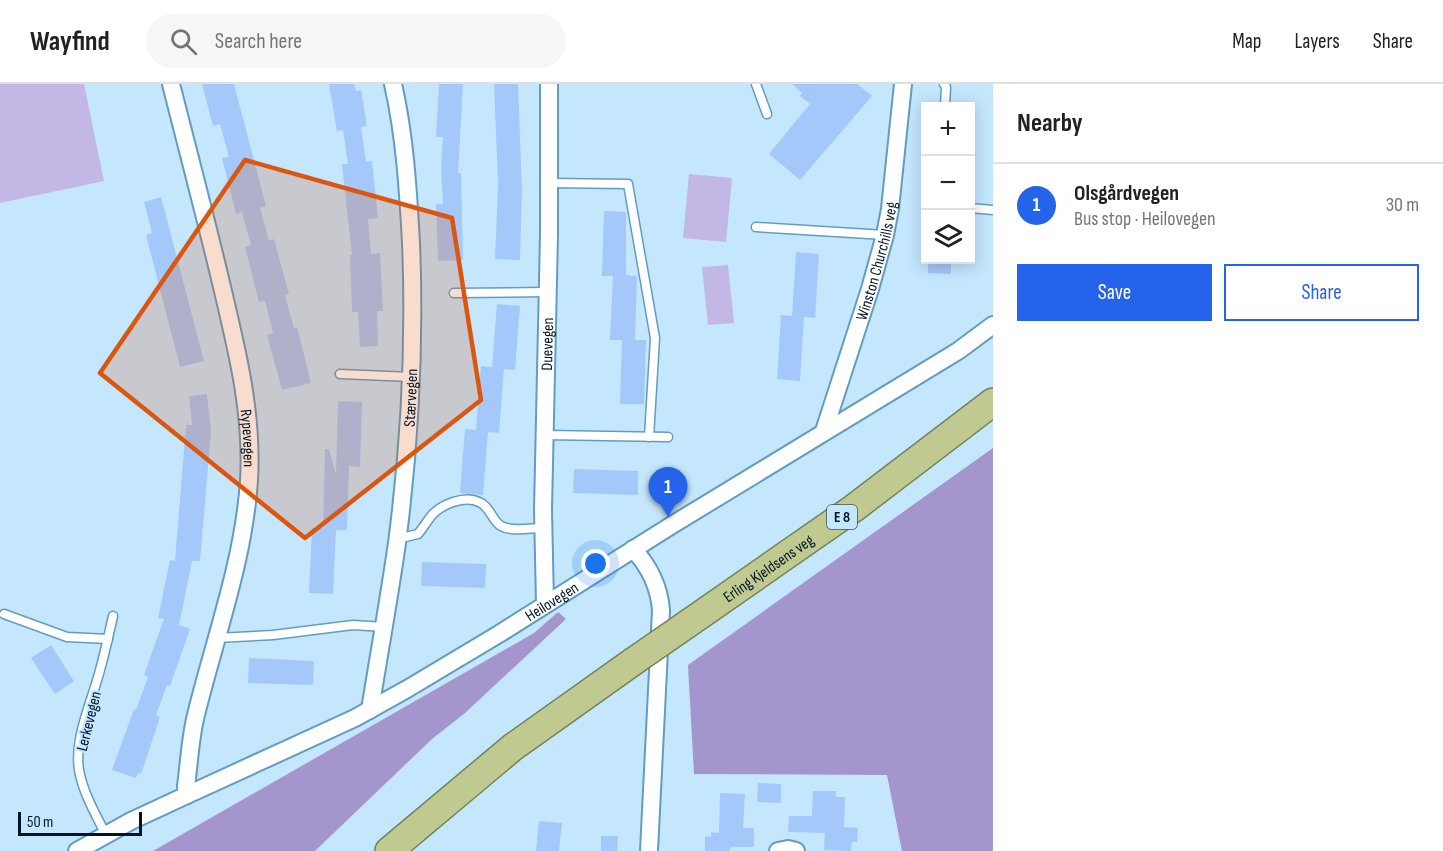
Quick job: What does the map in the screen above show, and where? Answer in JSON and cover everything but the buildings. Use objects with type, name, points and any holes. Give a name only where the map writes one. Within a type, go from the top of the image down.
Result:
[{"type":"highway","name":"Erling Kjeldsens veg","points":[[406,842],[446,802],[513,747],[854,508],[993,402]]},
{"type":"highway","name":"E 8","points":[[389,851],[406,842]]},
{"type":"street","name":"Rypevegen","points":[[171,84],[230,321],[249,421],[249,481],[246,507],[239,547],[195,721],[187,795]]},
{"type":"street","name":"Stærvegen","points":[[370,710],[397,539],[407,445],[411,377],[412,280],[409,196],[406,155],[393,84]]},
{"type":"street","name":"Duevegen","points":[[545,604],[543,528],[550,183],[549,84]]},
{"type":"street","name":"Winston Churchills veg","points":[[824,431],[873,280],[885,235],[890,209],[903,84]]},
{"type":"street","name":"Heilovegen","points":[[77,851],[97,843],[187,795],[370,710],[479,646],[824,431],[958,351],[993,325]]},
{"type":"street","points":[[633,549],[640,556],[656,583],[661,610],[649,851]]},
{"type":"street","points":[[778,851],[788,849],[796,851]]},
{"type":"lane","points":[[756,84],[767,114]]},
{"type":"lane","points":[[944,84],[945,102]]},
{"type":"lane","points":[[550,183],[628,184],[655,338],[649,437]]},
{"type":"lane","points":[[975,208],[993,210]]},
{"type":"lane","points":[[756,227],[885,235]]},
{"type":"lane","points":[[454,292],[548,292]]},
{"type":"lane","points":[[340,375],[411,377]]},
{"type":"lane","points":[[544,435],[668,437]]},
{"type":"lane","points":[[397,539],[418,534],[432,515],[444,506],[466,499],[480,502],[489,510],[499,525],[507,528],[543,528]]},
{"type":"lane","points":[[3,614],[67,637],[108,639]]},
{"type":"lane","name":"Lerkevegen","points":[[97,843],[78,759],[113,616]]},
{"type":"lane","points":[[216,638],[273,635],[353,625],[384,627]]},
{"type":"highlighted area","points":[[245,160],[452,218],[481,400],[305,538],[100,373]]},
{"type":"shaded area","points":[[0,84],[84,84],[104,181],[0,203]]},
{"type":"shaded area","points":[[689,174],[732,178],[726,242],[683,238]]},
{"type":"shaded area","points":[[728,265],[734,323],[708,325],[702,267]]},
{"type":"shaded area","points":[[993,448],[993,851],[902,851],[887,775],[694,774],[688,665]]},
{"type":"shaded area","points":[[558,612],[566,619],[465,713],[432,739],[315,851],[153,851],[534,633]]},
{"type":"place","name":"Olsgårdvegen","points":[[668,517]]}]
